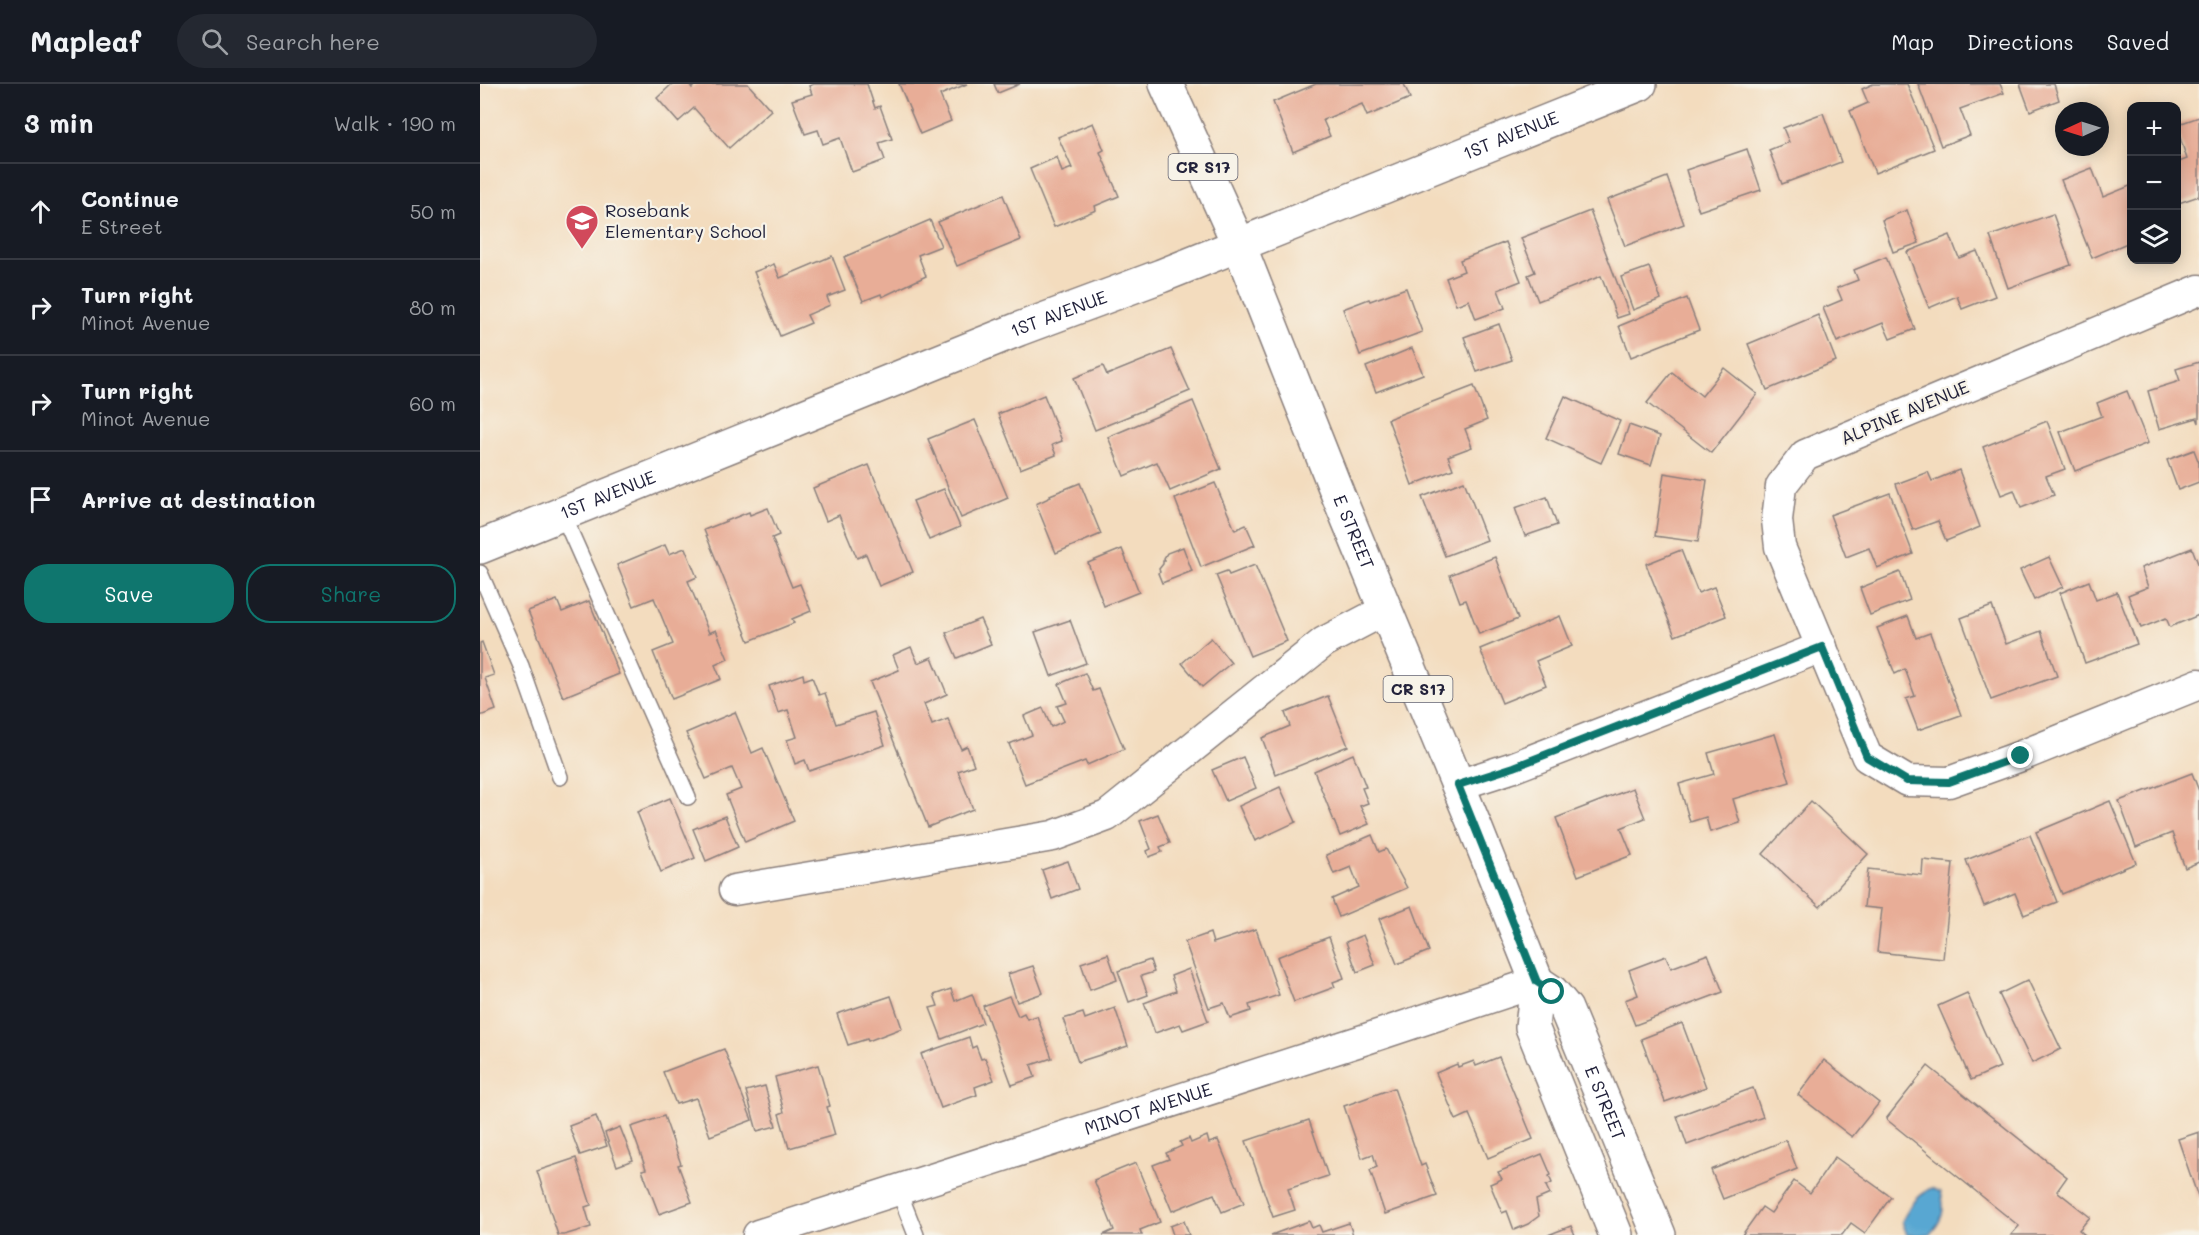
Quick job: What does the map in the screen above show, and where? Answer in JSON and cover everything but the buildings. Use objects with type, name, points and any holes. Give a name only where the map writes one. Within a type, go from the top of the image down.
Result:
[{"type":"main road","name":"E STREET","points":[[1166,84],[1239,245],[1384,610],[1458,785],[1537,982],[1532,1027],[1616,1235]]},
{"type":"main road","name":"1ST AVENUE","points":[[480,547],[1009,333],[1239,245],[1640,84]]},
{"type":"main road","name":"E STREET","points":[[1537,982],[1552,992],[1566,1009],[1659,1235]]},
{"type":"street","name":"ALPINE AVENUE","points":[[1822,647],[1780,547],[1777,520],[1781,486],[1805,454],[2199,290]]},
{"type":"street","points":[[734,890],[1053,836],[1107,816],[1324,642],[1384,610]]},
{"type":"street","points":[[1458,785],[1514,767],[1822,647],[1867,757],[1907,781],[1949,782],[2021,756],[2199,684]]},
{"type":"street","name":"MINOT AVENUE","points":[[758,1235],[1349,1045],[1537,982]]},
{"type":"lane","points":[[562,513],[688,796]]},
{"type":"lane","points":[[480,573],[521,666],[560,777]]},
{"type":"lane","points":[[898,1189],[916,1235]]},
{"type":"water","points":[[1931,1188],[1941,1192],[1943,1211],[1940,1221],[1929,1235],[1907,1235],[1902,1221],[1914,1202]]},
{"type":"place","name":"Rosebank Elementary School","points":[[582,250]]},
{"type":"route","points":[[1552,992],[1537,982],[1458,785],[1514,767],[1822,647],[1867,757],[1907,781],[1949,782],[2021,756]]}]
